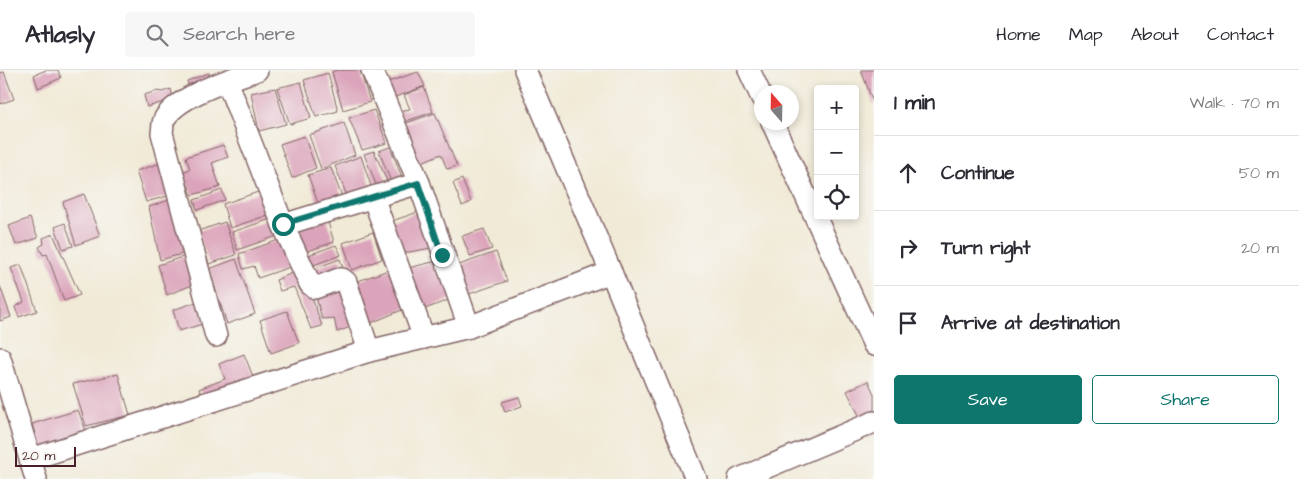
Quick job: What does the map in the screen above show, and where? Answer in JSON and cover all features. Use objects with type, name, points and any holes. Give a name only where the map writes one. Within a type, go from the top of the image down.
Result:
[{"type":"street","points":[[216,336],[162,133],[164,120],[173,108],[200,92],[257,70]]},
{"type":"street","points":[[372,70],[418,183],[469,327]]},
{"type":"street","points":[[525,70],[696,479]]},
{"type":"street","points":[[748,70],[756,85]]},
{"type":"street","points":[[227,81],[283,224],[312,286],[319,288],[339,279],[346,282],[369,351]]},
{"type":"street","points":[[776,130],[874,345]]},
{"type":"street","points":[[283,224],[418,183]]},
{"type":"street","points":[[373,197],[424,338]]},
{"type":"street","points":[[0,358],[34,469],[369,351],[469,327],[611,272]]},
{"type":"street","points":[[739,479],[874,422]]},
{"type":"building","points":[[46,70],[58,70],[61,78],[38,88],[34,75]]},
{"type":"building","points":[[337,70],[360,70],[370,102],[343,110],[332,72]]},
{"type":"building","points":[[861,70],[874,70],[874,105]]},
{"type":"building","points":[[4,72],[14,99],[0,104],[0,73]]},
{"type":"building","points":[[418,72],[425,86],[387,100],[382,84]]},
{"type":"building","points":[[209,73],[214,85],[191,94],[187,81]]},
{"type":"building","points":[[328,73],[338,111],[316,117],[304,80]]},
{"type":"building","points":[[301,82],[311,118],[290,124],[277,88]]},
{"type":"building","points":[[424,87],[433,112],[403,122],[399,111],[410,109],[404,95]]},
{"type":"building","points":[[275,88],[286,124],[259,131],[251,93]]},
{"type":"building","points":[[171,89],[173,99],[147,107],[144,95]]},
{"type":"building","points":[[374,110],[387,143],[362,150],[349,118]]},
{"type":"building","points":[[435,113],[457,166],[447,169],[441,154],[412,166],[397,126]]},
{"type":"building","points":[[344,123],[355,155],[321,169],[309,135]]},
{"type":"building","points":[[304,136],[316,168],[292,178],[280,144]]},
{"type":"building","points":[[223,145],[228,157],[212,163],[220,187],[192,195],[183,172],[190,169],[186,157]]},
{"type":"building","points":[[390,147],[404,182],[393,187],[379,151]]},
{"type":"building","points":[[374,151],[390,188],[379,192],[364,154]]},
{"type":"building","points":[[361,156],[373,192],[349,201],[335,166]]},
{"type":"building","points":[[164,162],[175,194],[146,202],[136,171]]},
{"type":"building","points":[[331,168],[342,197],[319,206],[308,175]]},
{"type":"building","points":[[462,179],[471,202],[462,206],[453,183]]},
{"type":"building","points":[[222,190],[225,200],[197,210],[194,200]]},
{"type":"building","points":[[264,190],[271,214],[230,228],[223,204]]},
{"type":"building","points":[[84,194],[100,236],[76,245],[63,202]]},
{"type":"building","points":[[175,198],[189,252],[160,260],[149,207]]},
{"type":"building","points":[[427,209],[437,247],[403,253],[389,222]]},
{"type":"building","points":[[30,218],[38,238],[16,245],[9,226]]},
{"type":"building","points":[[274,218],[280,235],[237,250],[232,232]]},
{"type":"building","points":[[327,219],[334,242],[302,253],[294,231]]},
{"type":"building","points":[[225,222],[236,255],[209,264],[198,231]]},
{"type":"building","points":[[65,223],[73,246],[63,249],[55,227]]},
{"type":"building","points":[[484,229],[492,249],[470,256],[462,236]]},
{"type":"building","points":[[373,232],[382,259],[352,270],[343,243]]},
{"type":"building","points":[[53,234],[80,295],[64,301],[47,254],[43,255],[39,247],[44,244],[43,238]]},
{"type":"building","points":[[284,238],[296,265],[258,278],[254,266],[243,269],[239,254]]},
{"type":"building","points":[[336,245],[341,255],[308,267],[303,257]]},
{"type":"building","points":[[496,252],[507,281],[469,294],[459,265]]},
{"type":"building","points":[[188,255],[197,283],[167,295],[158,265]]},
{"type":"building","points":[[236,259],[255,314],[227,324],[209,269]]},
{"type":"building","points":[[340,259],[344,272],[314,283],[310,270]]},
{"type":"building","points":[[441,260],[456,297],[420,311],[404,269]]},
{"type":"building","points":[[21,265],[37,311],[19,317],[15,307],[24,302],[11,268]]},
{"type":"building","points":[[394,268],[409,307],[371,323],[358,281]]},
{"type":"building","points":[[302,269],[322,326],[311,329],[294,287],[280,291],[276,280]]},
{"type":"building","points":[[0,286],[11,317],[0,321]]},
{"type":"building","points":[[342,289],[356,325],[337,332],[334,318],[322,319],[316,297]]},
{"type":"building","points":[[199,301],[206,323],[179,331],[173,310]]},
{"type":"building","points":[[287,311],[299,343],[271,353],[260,320]]},
{"type":"building","points":[[244,354],[254,379],[203,399],[199,389],[225,379],[219,364]]},
{"type":"building","points":[[118,374],[130,415],[86,426],[73,384]]},
{"type":"building","points":[[868,381],[874,394],[874,410],[860,417],[847,391]]},
{"type":"building","points":[[519,397],[522,406],[505,412],[502,402]]},
{"type":"building","points":[[78,410],[88,436],[40,451],[32,424]]},
{"type":"route","points":[[283,224],[418,183],[442,255]]}]
